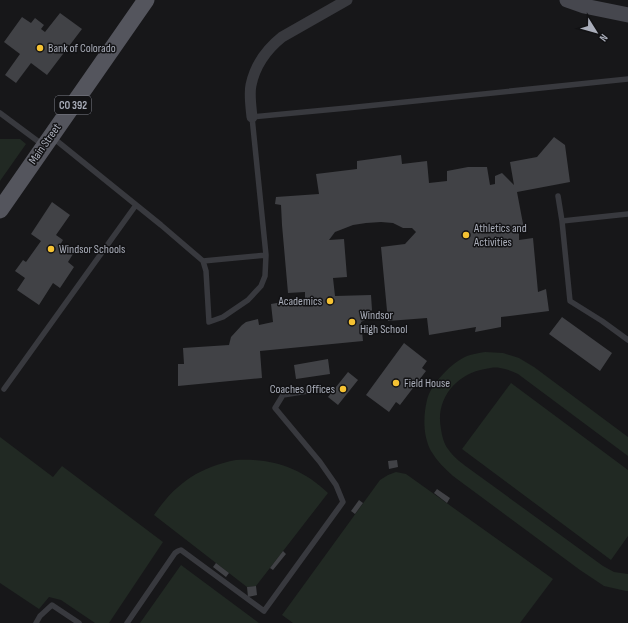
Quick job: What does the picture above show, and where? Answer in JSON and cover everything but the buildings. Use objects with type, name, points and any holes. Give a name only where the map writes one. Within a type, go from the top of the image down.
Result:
[{"type":"main road","name":"Main Street","points":[[0,210],[142,2]]},
{"type":"street","points":[[252,117],[251,86],[256,70],[274,43],[347,0]]},
{"type":"street","points":[[567,0],[584,6],[628,15]]},
{"type":"lane","points":[[0,112],[48,141],[136,205],[203,261],[206,272],[209,322],[223,317],[248,300],[261,286],[265,276],[266,255],[252,117],[628,79]]},
{"type":"lane","points":[[558,196],[570,301],[602,321],[628,340]]},
{"type":"lane","points":[[4,389],[136,205]]},
{"type":"lane","points":[[562,221],[628,214]]},
{"type":"lane","points":[[203,261],[266,255]]},
{"type":"lane","points":[[126,623],[175,553],[181,550],[264,611],[343,502],[336,485],[320,462],[275,408],[283,395],[308,391]]},
{"type":"lane","points":[[36,623],[40,616],[52,605],[79,623]]},
{"type":"shaded area","points":[[0,139],[20,139],[26,144],[0,181]]},
{"type":"shaded area","points":[[485,352],[503,353],[519,358],[534,367],[628,437],[628,456],[518,374],[496,368],[475,372],[465,376],[450,390],[441,408],[440,418],[444,442],[459,461],[603,566],[614,572],[628,574],[628,591],[604,586],[580,570],[453,476],[441,465],[431,451],[426,439],[424,420],[429,394],[442,375],[461,359],[469,355]]},
{"type":"shaded area","points":[[511,383],[628,470],[628,536],[611,560],[462,449]]},
{"type":"shaded area","points":[[0,437],[53,477],[62,466],[163,542],[109,623],[95,623],[61,600],[49,597],[39,609],[0,583]]},
{"type":"shaded area","points":[[236,460],[262,461],[286,466],[308,477],[328,493],[256,586],[247,587],[154,515],[170,494],[189,478],[211,467]]},
{"type":"shaded area","points":[[396,472],[406,474],[553,579],[520,623],[293,623],[282,615],[380,480]]},
{"type":"shaded area","points":[[181,565],[259,623],[140,623]]},
{"type":"place","name":"Bank of Colorado","points":[[40,48]]},
{"type":"place","name":"Athletics and Activities","points":[[466,235]]},
{"type":"place","name":"Windsor Schools","points":[[51,249]]},
{"type":"place","name":"Academics","points":[[330,301]]},
{"type":"place","name":"Windsor High School","points":[[352,322]]},
{"type":"place","name":"Field House","points":[[396,383]]},
{"type":"place","name":"Coaches Offices","points":[[343,389]]}]
